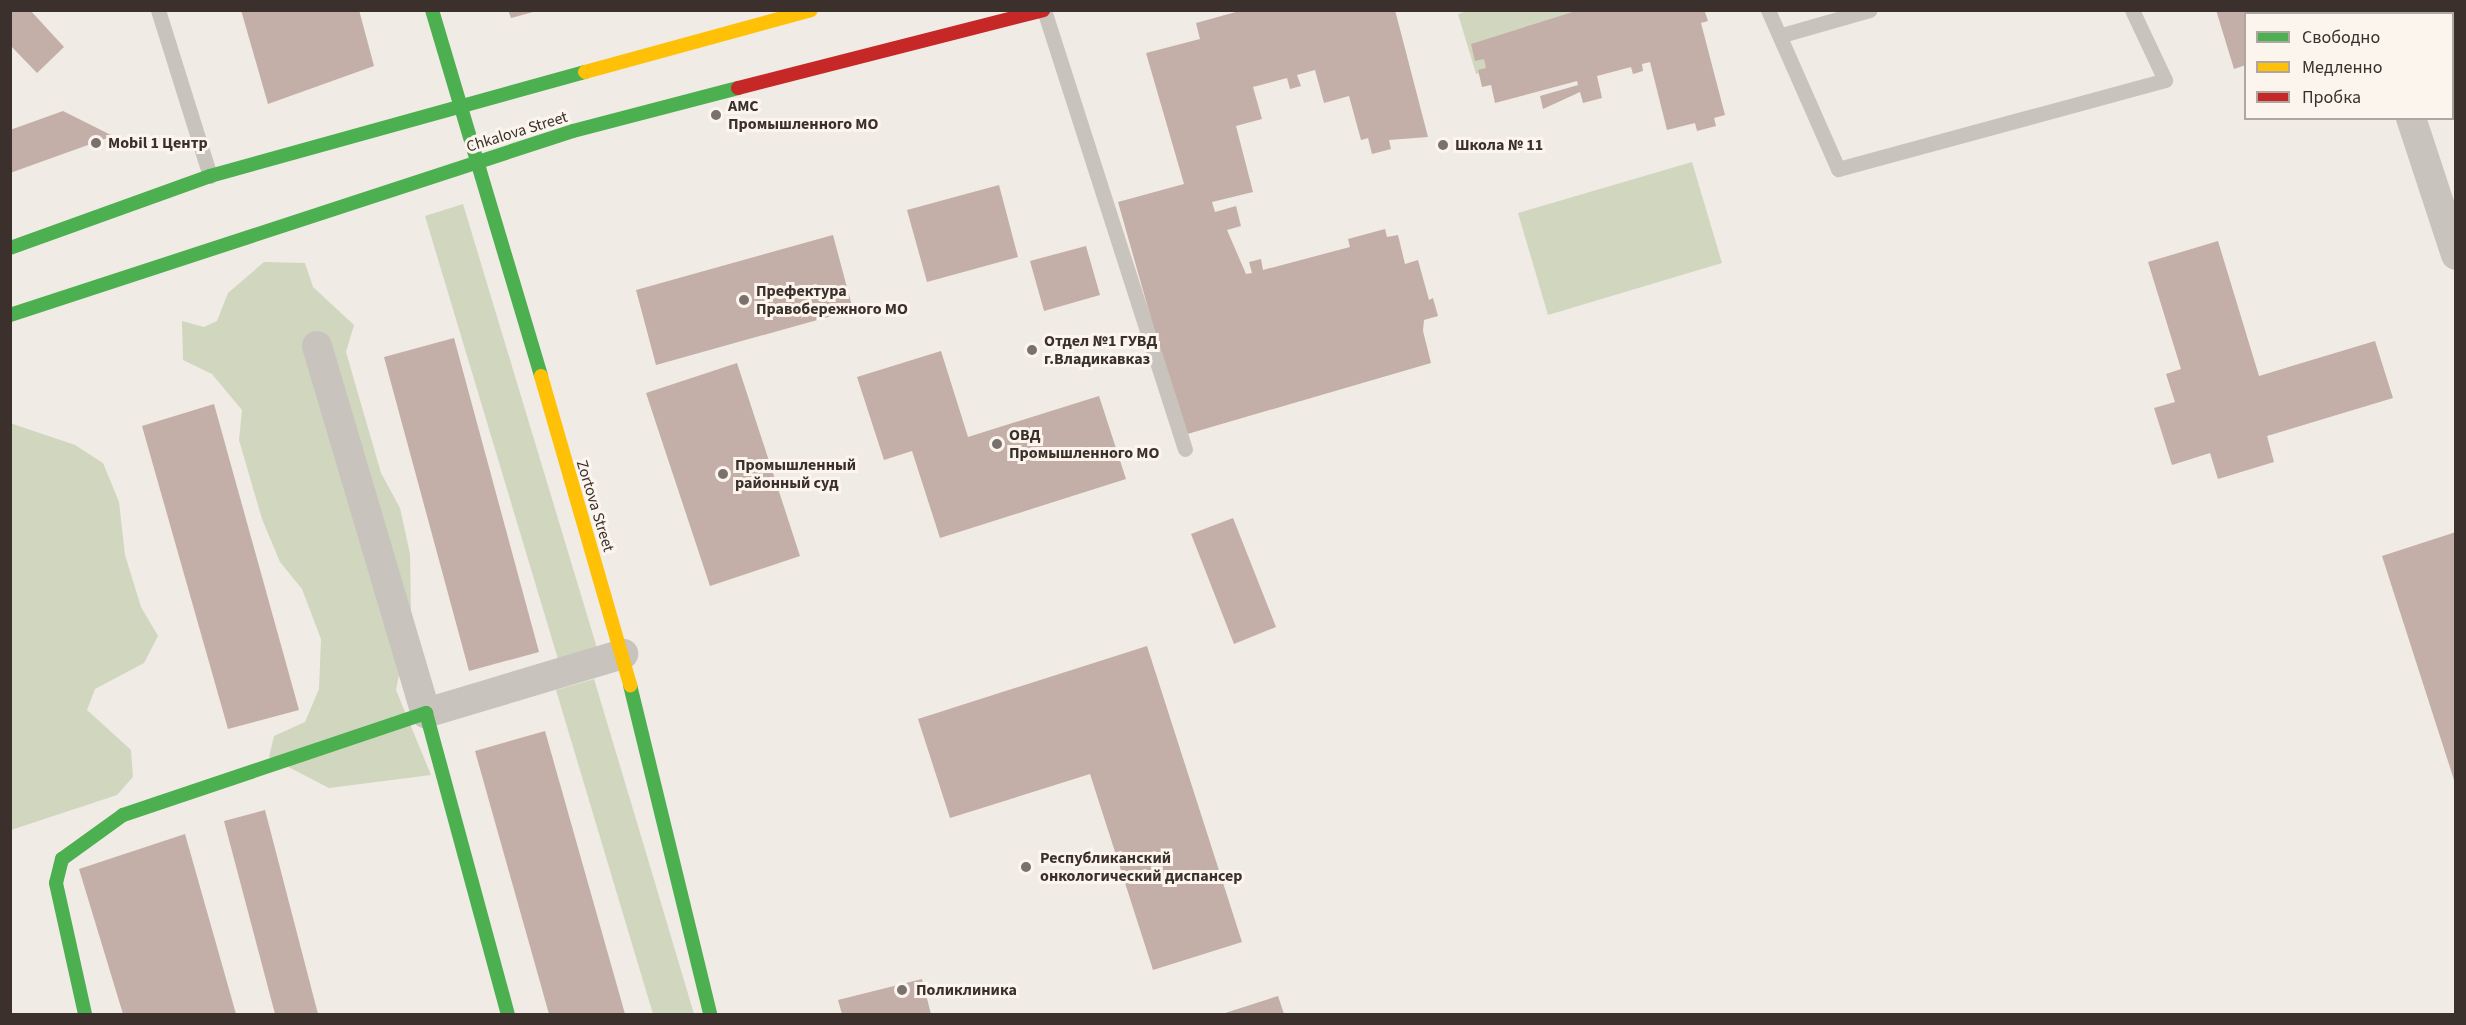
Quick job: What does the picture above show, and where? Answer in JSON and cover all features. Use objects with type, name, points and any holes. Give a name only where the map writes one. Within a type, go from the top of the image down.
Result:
[{"type":"main road","name":"Zortova Street","points":[[432,10],[622,654],[710,1014]]},
{"type":"main road","points":[[10,248],[210,176],[459,104],[812,10]]},
{"type":"main road","name":"Chkalova Street","points":[[10,315],[573,131],[1043,10]]},
{"type":"main road","points":[[85,1014],[56,883],[62,859],[123,815],[426,713],[508,1014]]},
{"type":"street","points":[[2412,120],[2456,255]]},
{"type":"street","points":[[317,346],[426,713],[622,654]]},
{"type":"lane","points":[[158,10],[210,176]]},
{"type":"lane","points":[[1043,10],[1185,449]]},
{"type":"lane","points":[[1768,10],[1782,35],[1838,169],[2164,80],[2132,10]]},
{"type":"lane","points":[[1782,35],[1870,10]]},
{"type":"green space","points":[[1470,10],[1674,11],[1476,74],[1458,14]]},
{"type":"green space","points":[[1692,162],[1722,263],[1548,315],[1518,213]]},
{"type":"green space","points":[[463,204],[597,648],[558,659],[425,216]]},
{"type":"green space","points":[[264,262],[305,263],[313,287],[354,325],[346,352],[381,473],[400,508],[410,554],[411,613],[396,690],[431,775],[329,788],[269,757],[274,736],[305,722],[319,689],[321,639],[302,589],[280,562],[262,519],[239,440],[242,410],[212,374],[183,360],[182,321],[204,327],[217,321],[228,293]]},
{"type":"green space","points":[[10,423],[75,445],[103,463],[119,502],[125,555],[141,607],[158,636],[144,663],[95,689],[87,710],[131,750],[133,777],[117,795],[11,830]]},
{"type":"green space","points":[[594,679],[694,1014],[653,1014],[556,690]]},
{"type":"building","points":[[10,10],[30,10],[64,47],[37,73],[10,45]]},
{"type":"building","points":[[241,10],[359,10],[374,66],[268,104]]},
{"type":"building","points":[[508,10],[537,10],[537,11],[511,18]]},
{"type":"building","points":[[1243,10],[1395,10],[1428,137],[1389,140],[1391,149],[1372,154],[1368,138],[1361,140],[1349,96],[1324,103],[1315,70],[1297,75],[1301,86],[1290,89],[1287,78],[1253,87],[1262,119],[1236,126],[1253,192],[1212,202],[1215,212],[1236,206],[1241,226],[1227,230],[1246,274],[1252,273],[1249,262],[1261,259],[1263,270],[1350,247],[1348,239],[1385,229],[1387,237],[1398,235],[1405,264],[1418,260],[1429,300],[1433,298],[1438,316],[1424,320],[1423,331],[1431,363],[1184,435],[1118,202],[1184,184],[1146,53],[1200,39],[1196,23]]},
{"type":"building","points":[[1579,10],[1705,12],[1708,21],[1701,23],[1725,115],[1714,118],[1716,126],[1697,131],[1695,123],[1667,130],[1650,62],[1642,64],[1643,71],[1633,74],[1631,67],[1597,76],[1602,98],[1583,103],[1580,92],[1543,109],[1540,96],[1578,85],[1577,81],[1495,103],[1491,85],[1482,87],[1478,70],[1486,68],[1484,59],[1475,61],[1471,44]]},
{"type":"building","points":[[2216,10],[2293,10],[2294,12],[2244,12],[2244,66],[2234,69]]},
{"type":"building","points":[[63,111],[113,136],[10,173],[10,130]]},
{"type":"building","points":[[999,185],[1018,257],[927,282],[907,210]]},
{"type":"building","name":"Префектура Правобережного МО","points":[[833,235],[853,310],[656,365],[636,290]]},
{"type":"building","points":[[2218,241],[2259,376],[2375,341],[2393,398],[2267,436],[2274,462],[2218,479],[2210,453],[2172,465],[2154,408],[2175,402],[2166,374],[2181,369],[2148,262]]},
{"type":"building","points":[[1086,246],[1100,295],[1044,311],[1030,261]]},
{"type":"building","points":[[454,338],[539,652],[469,671],[384,357]]},
{"type":"building","name":"ОВД Промышленного МО","points":[[941,351],[968,437],[1099,396],[1126,479],[940,538],[912,451],[884,460],[857,377]]},
{"type":"building","name":"Промышленный районный суд","points":[[737,363],[800,556],[710,586],[646,393]]},
{"type":"building","points":[[214,404],[299,710],[228,729],[142,426]]},
{"type":"building","points":[[1233,518],[1276,627],[1234,644],[1191,534]]},
{"type":"building","points":[[2456,532],[2456,782],[2455,783],[2382,556]]},
{"type":"building","points":[[1147,646],[1242,942],[1153,970],[1090,774],[950,818],[918,719]]},
{"type":"building","points":[[545,731],[625,1014],[549,1014],[475,751]]},
{"type":"building","points":[[265,810],[318,1014],[275,1014],[224,821]]},
{"type":"building","points":[[185,834],[236,1014],[123,1014],[79,869]]},
{"type":"building","name":"Поликлиника","points":[[922,979],[931,1014],[842,1014],[838,1000]]},
{"type":"building","points":[[1278,996],[1284,1014],[1222,1014]]},
{"type":"traffic: fast","points":[[432,10],[541,376]]},
{"type":"traffic: fast","points":[[10,248],[210,176],[585,72]]},
{"type":"traffic: fast","points":[[10,315],[573,131],[738,88]]},
{"type":"traffic: fast","points":[[630,685],[710,1014]]},
{"type":"traffic: fast","points":[[85,1014],[56,883],[62,859],[123,815],[426,713],[508,1014]]},
{"type":"traffic: slow","points":[[585,72],[811,10]]},
{"type":"traffic: slow","points":[[541,376],[630,685]]},
{"type":"traffic: jam","points":[[738,88],[1043,10]]},
{"type":"place","name":"АМС Промышленного МО","points":[[716,115]]},
{"type":"place","name":"Mobil 1 Центр","points":[[96,143]]},
{"type":"place","name":"Школа № 11","points":[[1443,145]]},
{"type":"place","name":"Префектура Правобережного МО","points":[[744,300]]},
{"type":"place","name":"Отдел №1 ГУВД г.Владикавказ","points":[[1032,350]]},
{"type":"place","name":"ОВД Промышленного МО","points":[[997,444]]},
{"type":"place","name":"Промышленный районный суд","points":[[723,474]]},
{"type":"place","name":"Республиканский онкологический диспансер","points":[[1026,867]]},
{"type":"place","name":"Поликлиника","points":[[902,990]]}]
